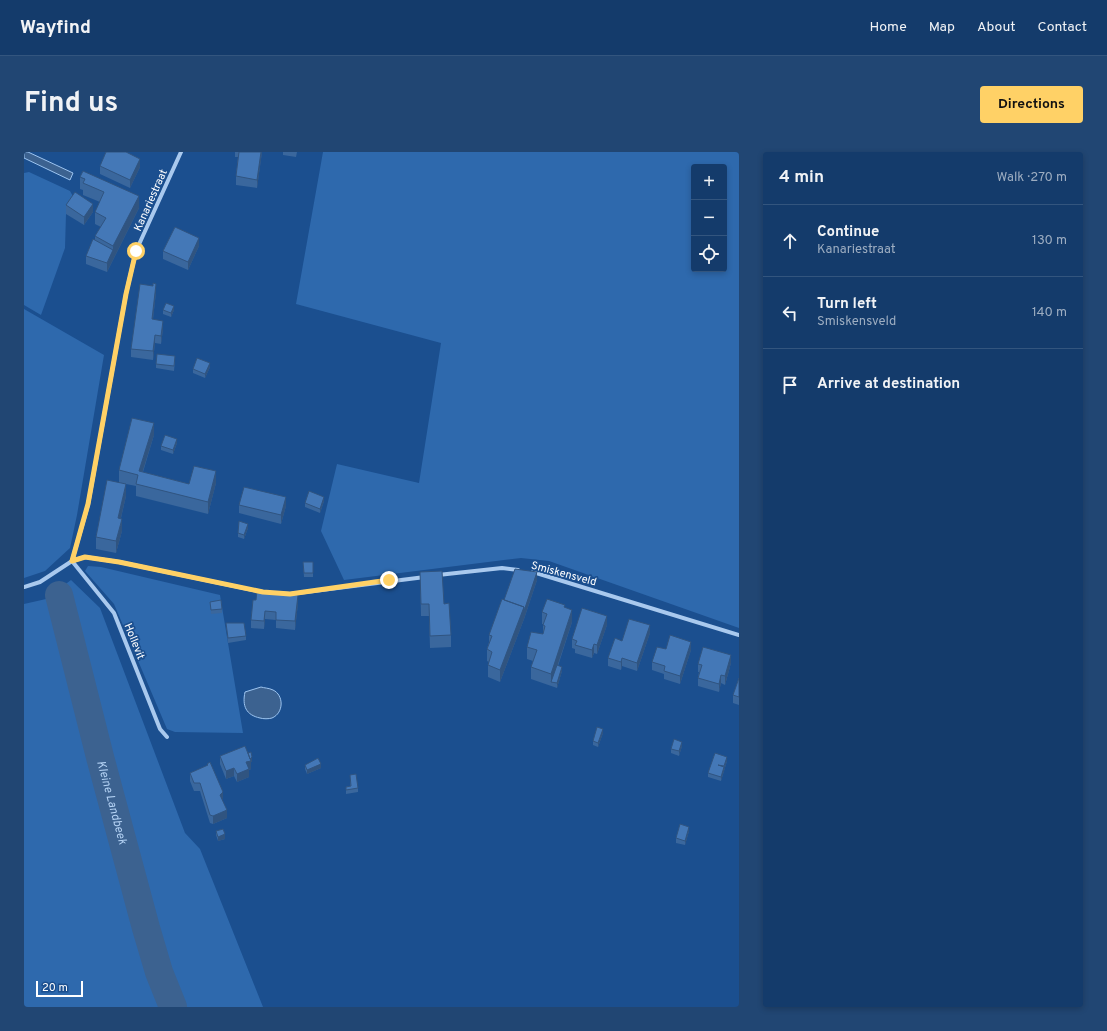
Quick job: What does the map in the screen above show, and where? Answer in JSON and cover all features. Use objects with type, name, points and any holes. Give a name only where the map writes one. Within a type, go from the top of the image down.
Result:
[{"type":"street","name":"Kanariestraat","points":[[72,561],[88,504],[126,294],[136,251],[181,152]]},
{"type":"street","name":"Smiskensveld","points":[[72,561],[85,557],[119,562],[263,592],[290,594],[502,568],[524,571]]},
{"type":"street","points":[[24,587],[40,582],[72,561]]},
{"type":"street","name":"Hollevit","points":[[72,561],[114,612],[160,729],[167,737]]},
{"type":"street","name":"Smiskensveld","points":[[531,572],[739,635]]},
{"type":"shaded area","points":[[24,152],[28,152],[73,173],[70,180],[24,158]]},
{"type":"shaded area","points":[[323,152],[739,152],[739,628],[549,561],[521,558],[344,580],[321,531],[337,464],[419,483],[441,343],[296,304]]},
{"type":"shaded area","points":[[29,172],[70,191],[75,200],[66,214],[65,248],[41,315],[24,305],[24,173]]},
{"type":"shaded area","points":[[24,309],[104,355],[70,548],[45,571],[24,578]]},
{"type":"shaded area","points":[[88,566],[101,567],[220,595],[243,733],[175,732],[167,729],[114,604],[85,571]]},
{"type":"shaded area","points":[[71,580],[100,608],[185,833],[200,849],[263,1007],[24,1007],[24,604],[46,599]]},
{"type":"shaded area","points":[[261,687],[277,692],[281,700],[279,712],[276,716],[269,719],[251,715],[246,709],[244,702],[245,692]]},
{"type":"building","points":[[106,152],[126,152],[140,159],[130,180],[100,166]]},
{"type":"building","points":[[239,152],[261,152],[257,180],[236,176]]},
{"type":"building","points":[[83,171],[139,196],[113,246],[95,236],[106,218],[95,212],[104,192],[83,183],[85,179],[80,177]]},
{"type":"building","points":[[75,192],[93,204],[84,217],[66,205]]},
{"type":"building","points":[[175,227],[199,238],[188,262],[163,251]]},
{"type":"building","points":[[93,239],[113,250],[107,263],[86,256]]},
{"type":"building","points":[[153,283],[156,284],[152,319],[163,321],[161,336],[155,335],[153,351],[131,349],[140,284],[153,286]]},
{"type":"building","points":[[166,303],[174,306],[171,313],[163,310]]},
{"type":"building","points":[[157,354],[175,356],[174,366],[156,364]]},
{"type":"building","points":[[197,358],[210,363],[205,374],[193,369]]},
{"type":"building","points":[[132,418],[154,423],[139,471],[189,484],[194,466],[216,471],[208,502],[136,484],[138,475],[119,470]]},
{"type":"building","points":[[165,435],[177,439],[173,450],[161,446]]},
{"type":"building","points":[[107,480],[126,484],[118,518],[122,519],[116,541],[96,537]]},
{"type":"building","points":[[244,487],[286,497],[281,515],[239,505]]},
{"type":"building","points":[[309,491],[324,497],[320,509],[305,503]]},
{"type":"building","points":[[239,521],[248,524],[244,535],[238,533]]},
{"type":"building","points":[[303,562],[313,562],[313,573],[304,573]]},
{"type":"building","points":[[515,569],[537,572],[524,611],[524,607],[504,600]]},
{"type":"building","points":[[442,571],[444,604],[449,603],[451,635],[430,636],[429,604],[421,604],[420,572]]},
{"type":"building","points":[[257,591],[298,595],[295,621],[276,620],[276,612],[265,611],[264,621],[251,620],[253,600],[256,600]]},
{"type":"building","points":[[502,599],[524,607],[500,670],[488,665],[492,652],[487,649],[492,636],[489,635]]},
{"type":"building","points":[[547,599],[565,605],[564,607],[572,610],[551,674],[531,667],[537,650],[527,647],[531,632],[543,634],[545,626],[543,625],[547,614],[542,612]]},
{"type":"building","points":[[221,600],[222,609],[211,610],[210,602]]},
{"type":"building","points":[[582,608],[607,616],[597,645],[594,644],[592,650],[575,645],[577,641],[572,639]]},
{"type":"building","points":[[629,619],[650,625],[637,663],[622,658],[621,662],[608,658],[615,638],[622,641]]},
{"type":"building","points":[[226,623],[244,623],[246,636],[228,638]]},
{"type":"building","points":[[670,635],[691,642],[680,676],[664,671],[665,666],[652,662],[657,647],[666,649]]},
{"type":"building","points":[[703,647],[731,655],[725,676],[721,675],[719,684],[698,678],[702,665],[698,664]]},
{"type":"building","points":[[557,665],[562,667],[557,683],[551,682]]},
{"type":"building","points":[[739,678],[739,697],[733,695]]},
{"type":"building","points":[[597,727],[603,729],[598,743],[593,741]]},
{"type":"building","points":[[674,739],[682,742],[679,751],[671,749]]},
{"type":"building","points":[[245,746],[251,761],[246,762],[249,769],[237,774],[234,768],[226,771],[220,756]]},
{"type":"building","points":[[251,752],[252,757],[250,759],[248,753]]},
{"type":"building","points":[[715,753],[727,757],[724,766],[718,765],[724,767],[721,777],[708,773]]},
{"type":"building","points":[[318,758],[321,764],[307,770],[305,765]]},
{"type":"building","points":[[210,762],[223,792],[220,795],[227,810],[213,816],[210,815],[200,783],[194,783],[190,773],[208,765],[207,764]]},
{"type":"building","points":[[356,774],[358,788],[346,790],[346,787],[351,786],[350,775]]},
{"type":"building","points":[[680,824],[689,827],[685,841],[676,838]]},
{"type":"building","points":[[223,829],[225,834],[218,837],[216,831]]},
{"type":"waterway","name":"Kleine Landbeek","points":[[59,595],[100,757],[146,928],[159,972],[173,1007]]},
{"type":"route","points":[[136,251],[126,294],[111,384],[88,504],[72,561],[85,557],[119,562],[263,592],[290,594],[389,580]]}]
